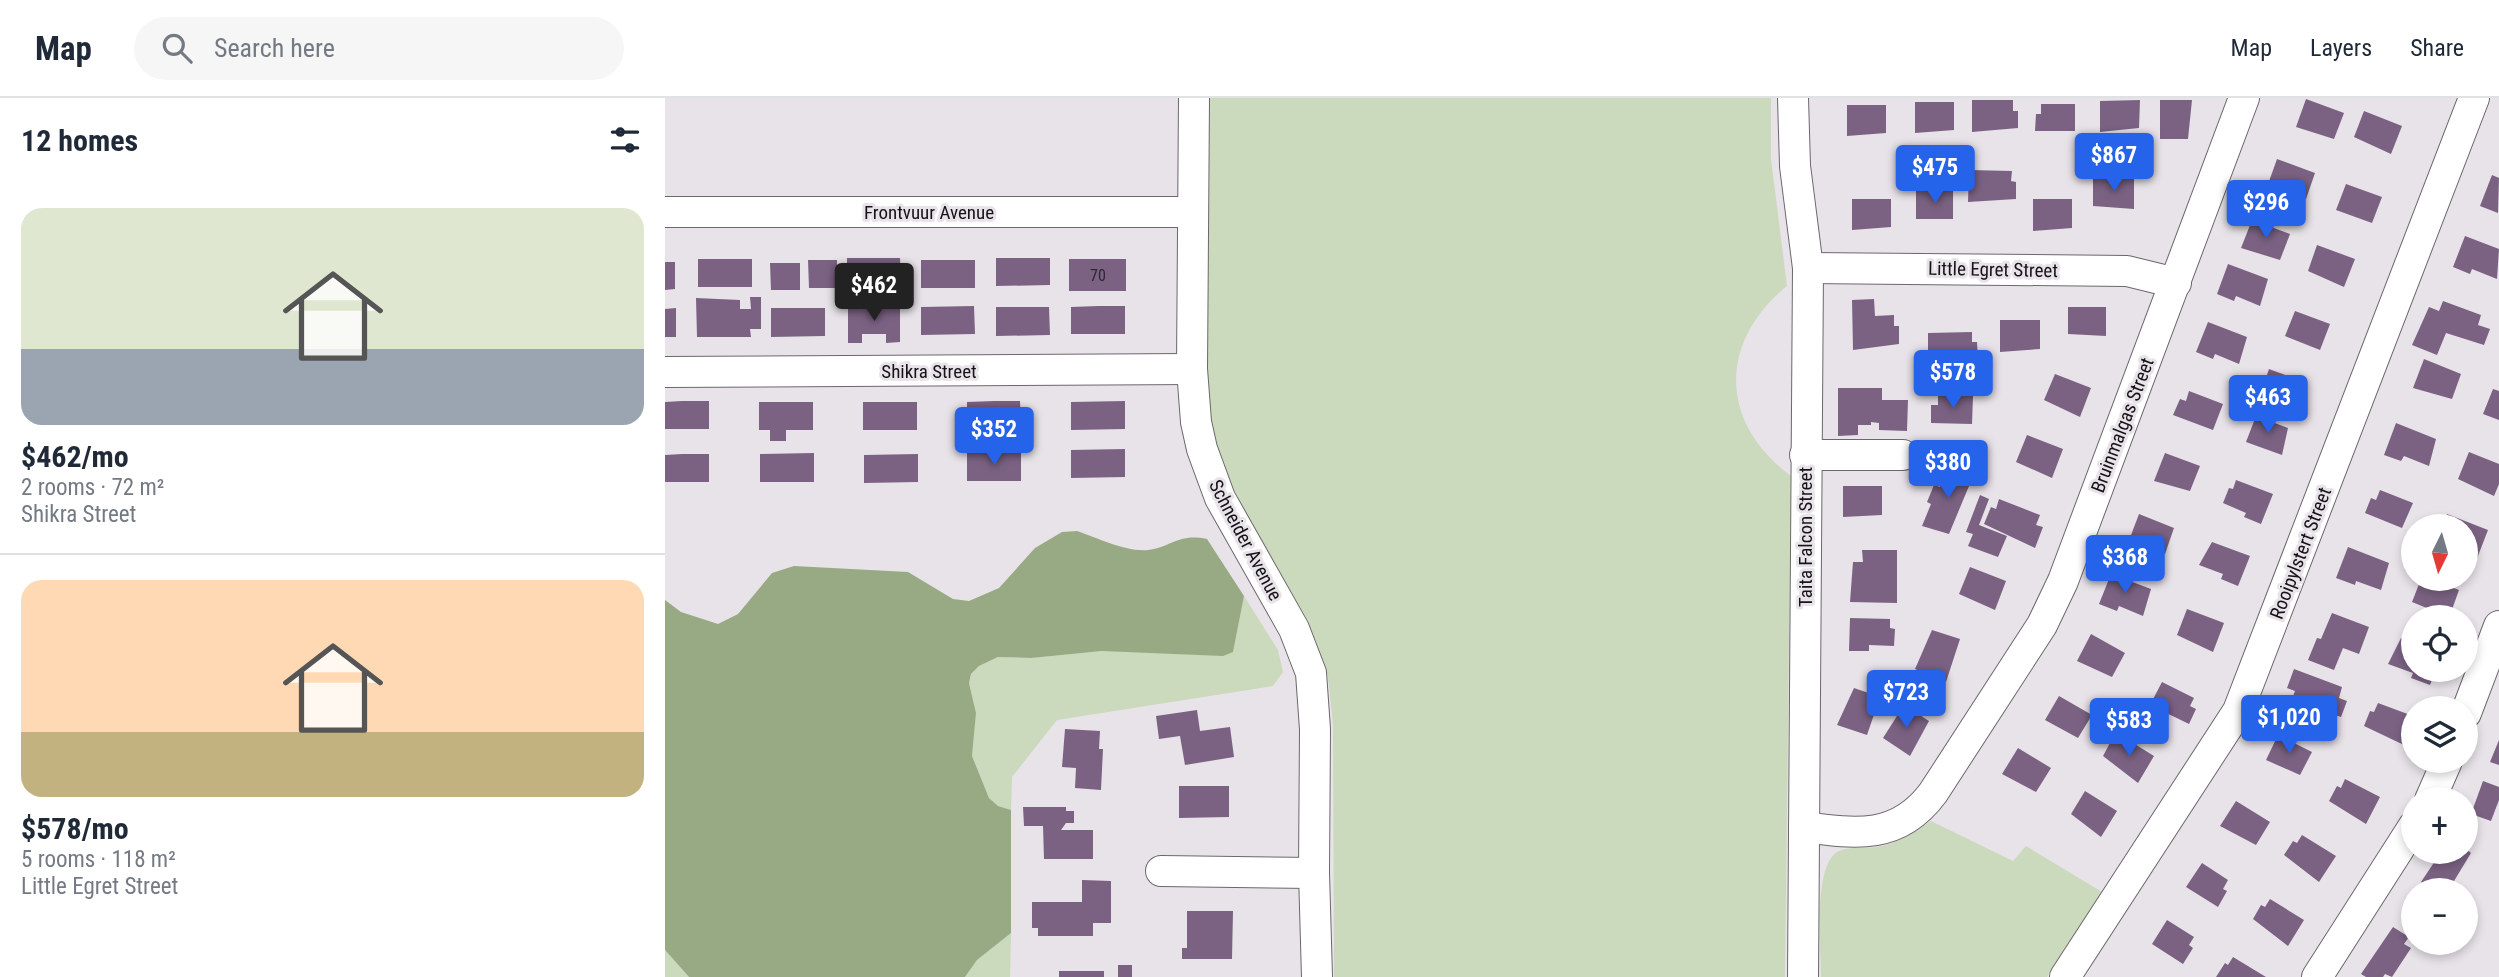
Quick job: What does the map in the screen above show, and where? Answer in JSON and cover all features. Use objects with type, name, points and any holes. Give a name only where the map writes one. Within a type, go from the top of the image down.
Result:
[{"type":"street","name":"Schneider Avenue","points":[[1194,98],[1192,369],[1196,422],[1216,486],[1294,629],[1311,673],[1315,729],[1314,873],[1317,977]]},
{"type":"street","name":"Taita Falcon Street","points":[[1793,98],[1795,166],[1808,268],[1803,977]]},
{"type":"street","name":"Bruinmalgas Street","points":[[1804,827],[1858,833],[1888,828],[1914,815],[1933,793],[2051,610],[2244,98]]},
{"type":"street","name":"Rooipylstert Street","points":[[2066,977],[2238,710],[2474,98]]},
{"type":"street","name":"Frontvuur Avenue","points":[[665,212],[1193,212]]},
{"type":"street","name":"Little Egret Street","points":[[1808,268],[2127,271],[2176,283]]},
{"type":"street","name":"Shikra Street","points":[[665,372],[1192,369]]},
{"type":"street","points":[[1805,455],[1903,455]]},
{"type":"street","points":[[2472,696],[2499,626]]},
{"type":"street","points":[[2317,977],[2401,846]]},
{"type":"street","points":[[1161,871],[1314,873]]},
{"type":"green space","points":[[1205,98],[1771,98],[1771,159],[1787,286],[1764,308],[1748,332],[1739,357],[1736,382],[1740,407],[1750,432],[1767,455],[1791,476],[1785,977],[1334,977],[1333,725],[1328,677],[1313,635],[1231,499],[1205,419]]},
{"type":"green space","points":[[1077,531],[1121,547],[1139,550],[1156,548],[1182,539],[1207,539],[1244,596],[1233,652],[1223,656],[1102,651],[1031,658],[998,657],[979,666],[971,674],[969,683],[976,713],[972,756],[989,798],[998,806],[1011,810],[1011,933],[977,960],[965,977],[689,977],[665,950],[665,600],[681,612],[718,624],[738,614],[772,573],[794,566],[908,572],[953,599],[969,601],[999,588],[1035,548],[1062,532]]},
{"type":"green space","points":[[1244,596],[1278,650],[1283,672],[1273,686],[1057,720],[1012,777],[1011,810],[998,806],[989,798],[972,756],[976,713],[969,683],[971,674],[979,666],[998,657],[1031,658],[1102,651],[1233,651]]},
{"type":"green space","points":[[1931,821],[2013,861],[2026,846],[2102,892],[2047,977],[1821,977],[1821,890],[1830,859],[1843,849],[1877,847],[1891,843]]},
{"type":"green space","points":[[1011,933],[1010,977],[965,977],[977,960]]},
{"type":"green space","points":[[665,950],[689,977],[665,977]]},
{"type":"building","points":[[2306,99],[2344,113],[2334,139],[2296,127]]},
{"type":"building","points":[[1972,100],[2013,100],[2013,111],[2018,111],[2018,128],[1972,132]]},
{"type":"building","points":[[2140,100],[2139,128],[2100,132],[2100,101]]},
{"type":"building","points":[[2160,100],[2192,100],[2188,139],[2160,139]]},
{"type":"building","points":[[1915,102],[1954,102],[1954,130],[1915,133]]},
{"type":"building","points":[[2041,104],[2075,104],[2075,131],[2035,131],[2036,114],[2041,114]]},
{"type":"building","points":[[1847,105],[1886,105],[1886,133],[1847,136]]},
{"type":"building","points":[[2364,111],[2402,126],[2391,154],[2354,137]]},
{"type":"building","points":[[2277,159],[2315,173],[2306,199],[2267,187]]},
{"type":"building","points":[[1969,170],[2012,171],[2011,181],[2016,182],[2016,199],[1968,202]]},
{"type":"building","points":[[2492,175],[2499,178],[2498,213],[2480,206]]},
{"type":"building","points":[[2093,178],[2134,178],[2134,209],[2093,206]]},
{"type":"building","points":[[2346,184],[2382,197],[2372,223],[2336,210]]},
{"type":"building","points":[[1916,191],[1953,191],[1953,219],[1916,219]]},
{"type":"building","points":[[1852,199],[1891,199],[1891,227],[1852,230]]},
{"type":"building","points":[[2033,199],[2072,199],[2072,228],[2033,231]]},
{"type":"building","points":[[2252,220],[2290,234],[2280,260],[2241,248]]},
{"type":"building","points":[[2465,236],[2499,249],[2497,279],[2472,269],[2470,274],[2453,267]]},
{"type":"building","points":[[2317,245],[2355,259],[2344,287],[2308,271]]},
{"type":"building","points":[[847,258],[900,258],[901,286],[847,286]]},
{"type":"building","points":[[996,258],[1050,258],[1050,285],[996,286]]},
{"type":"building","points":[[698,259],[752,259],[752,287],[698,287]]},
{"type":"building","points":[[1069,259],[1126,259],[1126,291],[1069,291]]},
{"type":"building","points":[[808,260],[837,260],[837,288],[809,288]]},
{"type":"building","points":[[921,260],[975,260],[975,288],[921,288]]},
{"type":"building","points":[[665,262],[675,262],[675,289],[665,290]]},
{"type":"building","points":[[770,263],[800,263],[800,290],[771,290]]},
{"type":"building","points":[[2228,264],[2268,279],[2260,306],[2236,296],[2234,301],[2217,294]]},
{"type":"building","points":[[750,297],[761,297],[761,329],[750,329],[751,337],[697,337],[696,298],[740,300],[740,309],[751,309]]},
{"type":"building","points":[[1874,299],[1875,316],[1894,315],[1894,326],[1899,326],[1899,344],[1853,350],[1852,300]]},
{"type":"building","points":[[2443,301],[2481,315],[2478,325],[2490,329],[2484,345],[2446,333],[2437,355],[2412,345],[2429,307],[2439,311]]},
{"type":"building","points":[[848,306],[900,306],[900,342],[886,343],[886,334],[862,334],[862,343],[848,343]]},
{"type":"building","points":[[974,306],[975,334],[921,335],[921,307]]},
{"type":"building","points":[[1125,306],[1125,334],[1071,334],[1071,307]]},
{"type":"building","points":[[996,307],[1049,307],[1050,335],[996,336]]},
{"type":"building","points":[[2068,307],[2106,307],[2106,336],[2068,334]]},
{"type":"building","points":[[676,308],[676,337],[665,337],[665,309]]},
{"type":"building","points":[[771,308],[825,308],[825,336],[771,337]]},
{"type":"building","points":[[2295,311],[2330,324],[2320,350],[2285,336]]},
{"type":"building","points":[[2000,320],[2040,320],[2040,349],[2000,352]]},
{"type":"building","points":[[2208,322],[2247,337],[2239,364],[2215,354],[2213,359],[2196,352]]},
{"type":"building","points":[[1972,332],[1972,342],[1977,342],[1978,360],[1950,360],[1950,365],[1928,365],[1928,333]]},
{"type":"building","points":[[2424,359],[2461,374],[2452,399],[2413,388]]},
{"type":"building","points":[[2269,369],[2307,383],[2296,412],[2260,395]]},
{"type":"building","points":[[2055,374],[2091,388],[2080,417],[2044,400]]},
{"type":"building","points":[[1838,388],[1882,388],[1882,400],[1908,400],[1907,431],[1879,430],[1879,423],[1871,422],[1871,425],[1858,425],[1858,435],[1838,436]]},
{"type":"building","points":[[2493,389],[2499,391],[2499,420],[2483,414]]},
{"type":"building","points":[[2189,391],[2223,404],[2213,430],[2173,415],[2180,399],[2186,401]]},
{"type":"building","points":[[1938,394],[1973,396],[1972,424],[1931,423],[1931,405],[1938,405]]},
{"type":"building","points":[[709,401],[709,429],[665,429],[665,402]]},
{"type":"building","points":[[1020,401],[1021,429],[967,429],[967,402]]},
{"type":"building","points":[[1125,401],[1125,429],[1071,430],[1071,402]]},
{"type":"building","points":[[759,402],[813,402],[813,430],[786,430],[786,441],[770,441],[770,430],[759,430]]},
{"type":"building","points":[[863,402],[917,402],[917,430],[863,430]]},
{"type":"building","points":[[2256,416],[2288,428],[2282,455],[2246,442]]},
{"type":"building","points":[[2396,423],[2436,439],[2429,466],[2404,456],[2401,461],[2384,455]]},
{"type":"building","points":[[2027,435],[2063,449],[2052,478],[2016,462]]},
{"type":"building","points":[[1125,449],[1125,477],[1071,478],[1071,450]]},
{"type":"building","points":[[2469,452],[2499,464],[2499,484],[2494,496],[2458,479]]},
{"type":"building","points":[[814,453],[814,482],[760,482],[760,454]]},
{"type":"building","points":[[967,453],[1021,453],[1021,481],[967,481]]},
{"type":"building","points":[[2165,453],[2200,466],[2190,491],[2154,481]]},
{"type":"building","points":[[709,454],[709,482],[665,482],[665,455]]},
{"type":"building","points":[[918,454],[918,482],[864,483],[864,455]]},
{"type":"building","points":[[1949,464],[1974,474],[1949,534],[1922,526],[1931,504],[1927,502],[1934,485],[1940,487]]},
{"type":"building","points":[[2236,480],[2273,494],[2261,524],[2244,517],[2246,513],[2223,503],[2229,488],[2233,489]]},
{"type":"building","points":[[1843,486],[1882,486],[1882,515],[1843,517]]},
{"type":"building","points":[[2380,490],[2413,503],[2408,514],[2401,514],[2401,528],[2365,513],[2371,498],[2376,500]]},
{"type":"building","points":[[1980,495],[1989,499],[1979,525],[2007,536],[1998,557],[1968,546],[1973,534],[1966,532]]},
{"type":"building","points":[[1999,499],[2040,515],[2036,525],[2043,527],[2035,548],[1984,524],[1991,507],[1996,509]]},
{"type":"building","points":[[2139,514],[2174,528],[2165,554],[2128,543]]},
{"type":"building","points":[[2478,526],[2488,530],[2478,556]]},
{"type":"building","points":[[2212,542],[2250,556],[2238,586],[2221,579],[2223,574],[2199,565]]},
{"type":"building","points":[[2348,547],[2389,563],[2381,590],[2356,581],[2355,585],[2336,578]]},
{"type":"building","points":[[1862,550],[1897,550],[1897,603],[1850,602],[1853,562],[1863,562]]},
{"type":"building","points":[[1970,567],[2006,581],[1995,610],[1959,594]]},
{"type":"building","points":[[2111,574],[2151,589],[2143,616],[2119,606],[2117,611],[2099,604]]},
{"type":"building","points":[[2416,592],[2458,592],[2454,605],[2419,605],[2412,602]]},
{"type":"building","points":[[2187,609],[2224,623],[2213,652],[2177,635]]},
{"type":"building","points":[[2332,613],[2369,627],[2359,654],[2343,648],[2334,670],[2308,660]]},
{"type":"building","points":[[1850,618],[1890,619],[1890,628],[1895,629],[1894,646],[1869,645],[1869,651],[1849,651]]},
{"type":"building","points":[[1932,630],[1960,639],[1946,682],[1915,669]]},
{"type":"building","points":[[2091,634],[2125,653],[2112,677],[2077,661]]},
{"type":"building","points":[[2401,638],[2401,669],[2388,664]]},
{"type":"building","points":[[2294,669],[2342,687],[2339,698],[2347,701],[2341,717],[2309,706],[2301,728],[2276,718],[2284,696],[2292,699],[2295,691],[2287,688]]},
{"type":"building","points":[[2162,682],[2194,698],[2190,706],[2196,709],[2189,724],[2150,705]]},
{"type":"building","points":[[1854,688],[1880,697],[1867,735],[1837,725]]},
{"type":"building","points":[[2059,696],[2092,715],[2078,738],[2045,720]]},
{"type":"building","points":[[2378,703],[2401,712],[2401,744],[2364,726],[2370,711],[2374,712]]},
{"type":"building","points":[[1904,705],[1929,721],[1910,756],[1883,738]]},
{"type":"building","points":[[1197,710],[1200,731],[1230,727],[1234,757],[1185,765],[1180,736],[1159,739],[1156,716]]},
{"type":"building","points":[[1065,729],[1100,731],[1099,749],[1103,749],[1101,790],[1075,788],[1076,768],[1062,767]]},
{"type":"building","points":[[2120,735],[2154,756],[2138,783],[2103,756],[2111,741],[2115,744]]},
{"type":"building","points":[[2278,735],[2312,752],[2300,775],[2266,760]]},
{"type":"building","points":[[2499,740],[2499,765],[2490,762]]},
{"type":"building","points":[[2018,748],[2051,768],[2036,792],[2002,774]]},
{"type":"building","points":[[2345,779],[2380,797],[2366,824],[2329,801],[2337,786],[2341,788]]},
{"type":"building","points":[[2483,781],[2499,787],[2499,800],[2491,821],[2478,816],[2478,795]]},
{"type":"building","points":[[1179,786],[1229,786],[1229,817],[1179,818]]},
{"type":"building","points":[[2085,791],[2117,811],[2101,837],[2071,814]]},
{"type":"building","points":[[2236,801],[2270,822],[2256,845],[2220,826]]},
{"type":"building","points":[[1023,807],[1066,807],[1066,811],[1074,811],[1074,823],[1066,823],[1061,830],[1093,830],[1093,859],[1044,859],[1043,826],[1024,826]]},
{"type":"building","points":[[2302,835],[2336,856],[2319,882],[2284,855],[2293,841],[2297,843]]},
{"type":"building","points":[[2202,863],[2228,880],[2223,889],[2227,891],[2218,907],[2186,887]]},
{"type":"building","points":[[2433,864],[2464,864],[2456,878],[2424,878]]},
{"type":"building","points":[[1082,880],[1111,881],[1111,923],[1093,923],[1093,936],[1038,936],[1038,928],[1032,928],[1032,902],[1082,902]]},
{"type":"building","points":[[2270,899],[2304,920],[2288,946],[2253,919],[2261,905],[2265,907]]},
{"type":"building","points":[[1187,911],[1233,911],[1232,959],[1182,959],[1182,948],[1187,948]]},
{"type":"building","points":[[2167,920],[2194,937],[2189,945],[2193,948],[2183,964],[2152,944]]},
{"type":"building","points":[[2393,927],[2401,932],[2401,955],[2406,955],[2392,977],[2385,974],[2383,977],[2366,977],[2361,974]]},
{"type":"building","points":[[2233,957],[2266,977],[2216,977],[2225,963],[2228,965]]},
{"type":"building","points":[[1118,965],[1132,965],[1132,977],[1118,977]]},
{"type":"building","points":[[1059,971],[1104,971],[1104,977],[1059,977]]}]
